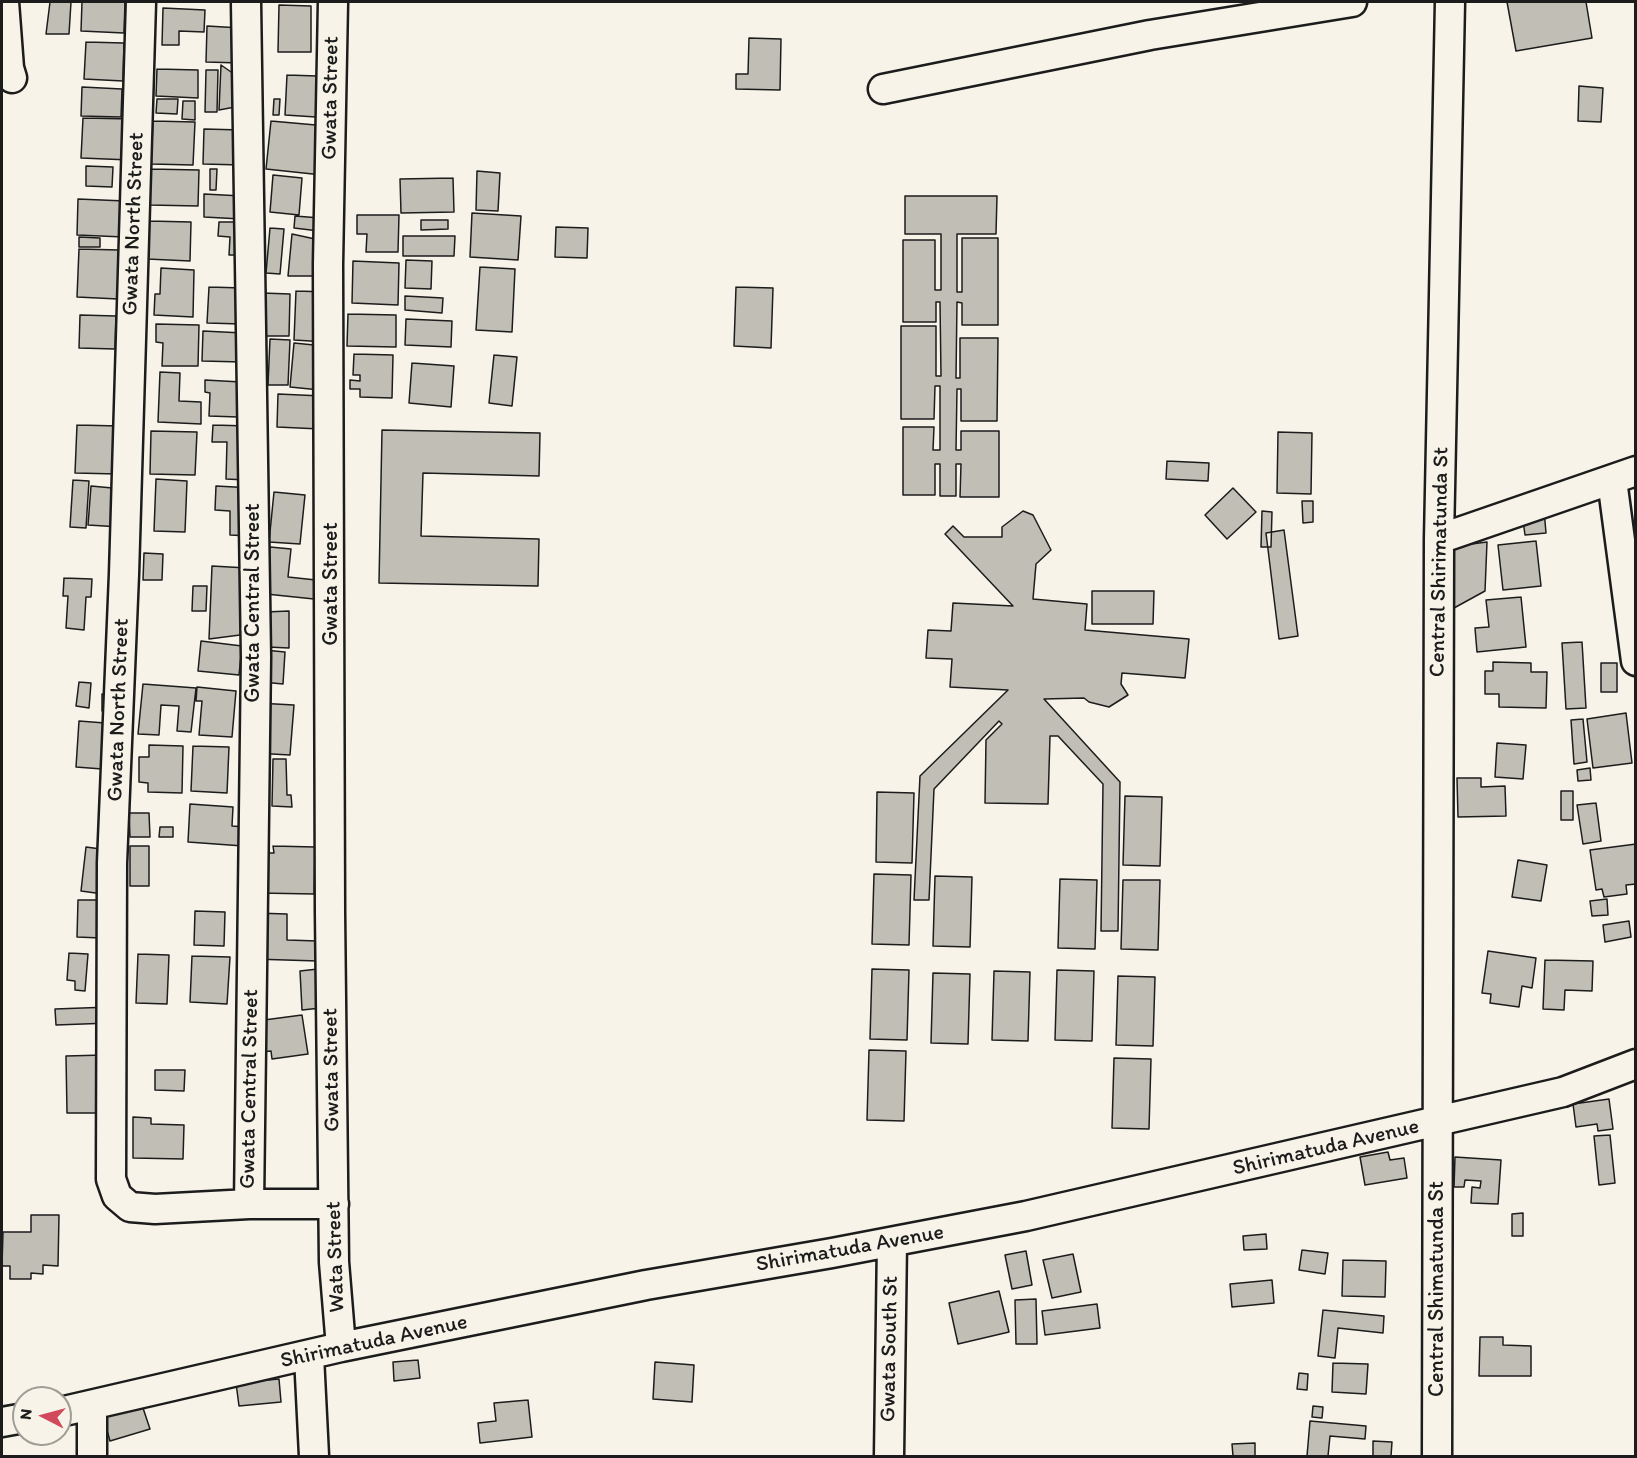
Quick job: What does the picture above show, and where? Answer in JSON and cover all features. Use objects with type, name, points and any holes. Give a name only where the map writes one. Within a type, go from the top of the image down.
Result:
[{"type":"street","points":[[4,2],[9,68],[12,78]]},
{"type":"street","name":"Gwata North Street","points":[[141,2],[124,574],[112,863],[111,1179],[117,1196],[130,1207],[155,1209],[249,1204],[334,1204]]},
{"type":"street","name":"Gwata Central Street","points":[[246,2],[256,657],[249,1204]]},
{"type":"street","name":"Gwata Street","points":[[333,2],[328,264],[333,1166]]},
{"type":"street","points":[[883,89],[1150,35],[1352,2]]},
{"type":"street","name":"Central Shirimatunda St","points":[[1438,1122],[1439,539],[1450,2]]},
{"type":"street","points":[[1439,539],[1624,475],[1635,661]]},
{"type":"street","name":"Shirimatuda Avenue","points":[[72,1409],[341,1347],[646,1285],[1026,1216],[1563,1092],[1635,1064]]},
{"type":"street","name":"Central Shimatunda St","points":[[1437,1456],[1438,1122]]},
{"type":"street","name":"Wata Street","points":[[333,1166],[334,1262],[341,1347]]},
{"type":"street","name":"Gwata South St","points":[[889,1456],[892,1242]]},
{"type":"street","points":[[309,1356],[314,1456]]},
{"type":"street","points":[[92,1405],[92,1456]]},
{"type":"building","points":[[50,2],[71,2],[69,34],[46,34]]},
{"type":"building","points":[[82,2],[125,2],[124,33],[81,31]]},
{"type":"building","points":[[1507,2],[1586,2],[1592,38],[1516,51]]},
{"type":"building","points":[[279,5],[311,6],[311,52],[278,52]]},
{"type":"building","points":[[163,8],[205,10],[204,32],[179,31],[179,45],[162,45]]},
{"type":"building","points":[[207,26],[241,28],[240,63],[206,62]]},
{"type":"building","points":[[749,38],[781,39],[780,90],[736,89],[736,74],[748,74]]},
{"type":"building","points":[[86,42],[124,43],[123,81],[84,79]]},
{"type":"building","points":[[221,65],[234,74],[235,107],[219,110]]},
{"type":"building","points":[[157,69],[198,70],[198,98],[156,96]]},
{"type":"building","points":[[206,70],[218,70],[217,112],[205,112]]},
{"type":"building","points":[[287,75],[317,76],[316,117],[285,115]]},
{"type":"building","points":[[1579,86],[1603,88],[1601,122],[1578,121]]},
{"type":"building","points":[[82,87],[122,89],[121,117],[81,116]]},
{"type":"building","points":[[157,99],[178,99],[177,114],[156,113]]},
{"type":"building","points":[[274,99],[280,99],[279,115],[273,115]]},
{"type":"building","points":[[183,101],[195,101],[195,120],[182,119]]},
{"type":"building","points":[[83,118],[132,119],[130,160],[81,158]]},
{"type":"building","points":[[153,121],[195,122],[193,165],[151,164]]},
{"type":"building","points":[[271,121],[327,126],[322,175],[266,169]]},
{"type":"building","points":[[204,129],[242,130],[241,165],[203,164]]},
{"type":"building","points":[[86,166],[113,167],[112,187],[86,186]]},
{"type":"building","points":[[150,169],[199,170],[198,206],[149,205]]},
{"type":"building","points":[[210,169],[217,169],[216,190],[210,190]]},
{"type":"building","points":[[477,171],[500,173],[498,211],[476,210]]},
{"type":"building","points":[[273,175],[302,178],[299,215],[270,212]]},
{"type":"building","points":[[453,178],[454,212],[401,213],[400,179]]},
{"type":"building","points":[[204,194],[242,196],[241,219],[204,217]]},
{"type":"building","points":[[905,196],[997,196],[996,234],[957,234],[957,292],[962,292],[962,238],[998,238],[998,325],[962,325],[962,303],[957,302],[956,378],[960,378],[960,338],[998,338],[997,421],[961,421],[961,389],[957,389],[956,450],[961,450],[961,431],[999,431],[999,497],[960,497],[961,464],[956,464],[956,496],[940,496],[940,464],[935,464],[935,495],[903,495],[903,427],[934,427],[933,450],[940,450],[940,386],[935,386],[934,419],[901,419],[901,326],[936,326],[936,376],[941,376],[940,302],[936,302],[936,322],[903,322],[903,240],[935,240],[935,290],[941,290],[941,234],[905,234]]},
{"type":"building","points":[[78,199],[125,201],[124,237],[77,235]]},
{"type":"building","points":[[472,213],[521,216],[518,260],[470,257]]},
{"type":"building","points":[[357,215],[399,215],[398,252],[366,252],[367,234],[357,234]]},
{"type":"building","points":[[295,216],[320,218],[319,231],[294,228]]},
{"type":"building","points":[[421,220],[448,220],[448,229],[421,230]]},
{"type":"building","points":[[149,221],[191,222],[190,261],[147,259]]},
{"type":"building","points":[[219,222],[242,222],[240,255],[229,255],[230,237],[218,236]]},
{"type":"building","points":[[556,227],[588,228],[587,258],[555,257]]},
{"type":"building","points":[[270,228],[284,229],[280,274],[266,273]]},
{"type":"building","points":[[292,234],[315,239],[320,276],[288,276]]},
{"type":"building","points":[[403,236],[455,236],[454,256],[403,256]]},
{"type":"building","points":[[79,237],[100,238],[100,247],[79,247]]},
{"type":"building","points":[[79,249],[119,250],[118,299],[77,297]]},
{"type":"building","points":[[406,260],[432,261],[431,289],[405,288]]},
{"type":"building","points":[[353,261],[399,263],[398,305],[352,303]]},
{"type":"building","points":[[480,267],[515,269],[512,332],[476,330]]},
{"type":"building","points":[[161,268],[194,270],[193,317],[154,315],[155,294],[160,294]]},
{"type":"building","points":[[209,287],[243,288],[241,324],[207,323]]},
{"type":"building","points":[[736,287],[773,288],[771,348],[734,346]]},
{"type":"building","points":[[296,291],[328,292],[326,342],[294,340]]},
{"type":"building","points":[[262,293],[290,294],[289,336],[261,336]]},
{"type":"building","points":[[405,296],[443,298],[442,313],[405,310]]},
{"type":"building","points":[[348,314],[396,315],[396,347],[347,346]]},
{"type":"building","points":[[80,315],[116,316],[115,349],[79,348]]},
{"type":"building","points":[[406,319],[452,321],[451,347],[405,345]]},
{"type":"building","points":[[156,324],[199,325],[198,366],[162,366],[163,343],[156,342]]},
{"type":"building","points":[[203,331],[243,333],[242,362],[202,361]]},
{"type":"building","points":[[270,339],[290,340],[288,385],[268,385]]},
{"type":"building","points":[[294,343],[324,346],[320,390],[290,387]]},
{"type":"building","points":[[354,354],[393,355],[392,398],[360,397],[360,389],[350,389],[350,380],[360,381],[360,375],[353,375]]},
{"type":"building","points":[[494,355],[517,357],[512,406],[489,403]]},
{"type":"building","points":[[412,363],[454,366],[451,407],[409,403]]},
{"type":"building","points":[[160,372],[180,373],[179,401],[201,402],[201,424],[158,422]]},
{"type":"building","points":[[205,380],[241,382],[238,417],[209,416],[210,393],[205,392]]},
{"type":"building","points":[[278,394],[322,396],[320,429],[277,427]]},
{"type":"building","points":[[77,425],[119,426],[117,474],[75,473]]},
{"type":"building","points":[[213,425],[248,426],[246,480],[226,479],[227,442],[212,442]]},
{"type":"building","points":[[382,430],[540,433],[539,476],[423,473],[421,536],[539,539],[538,586],[379,583]]},
{"type":"building","points":[[151,431],[197,432],[195,475],[150,474]]},
{"type":"building","points":[[1278,432],[1312,433],[1311,494],[1277,493]]},
{"type":"building","points":[[1167,461],[1209,463],[1208,481],[1166,479]]},
{"type":"building","points":[[156,479],[187,481],[185,532],[154,531]]},
{"type":"building","points":[[73,480],[89,481],[86,528],[70,527]]},
{"type":"building","points":[[91,486],[123,489],[120,527],[88,525]]},
{"type":"building","points":[[216,486],[253,488],[250,536],[230,535],[230,511],[215,510]]},
{"type":"building","points":[[1233,488],[1256,512],[1227,539],[1205,515]]},
{"type":"building","points":[[274,492],[305,495],[300,544],[269,542]]},
{"type":"building","points":[[1302,501],[1313,501],[1313,522],[1303,523]]},
{"type":"building","points":[[1544,510],[1546,533],[1525,535],[1522,513]]},
{"type":"building","points":[[1023,511],[1033,515],[1051,550],[1036,564],[1033,599],[1087,604],[1085,630],[1189,639],[1185,678],[1122,673],[1121,684],[1128,695],[1109,707],[1089,702],[1084,698],[1044,699],[1120,782],[1118,931],[1101,931],[1103,784],[1058,736],[1050,736],[1048,804],[985,803],[986,740],[1002,724],[999,721],[934,789],[929,900],[914,900],[920,776],[1008,690],[950,687],[952,659],[926,658],[928,630],[951,631],[953,603],[1013,606],[945,534],[953,526],[964,537],[1002,537],[1002,527]]},
{"type":"building","points":[[1262,511],[1272,512],[1271,547],[1261,547]]},
{"type":"building","points":[[1284,530],[1298,636],[1279,639],[1266,533]]},
{"type":"building","points":[[1536,541],[1541,586],[1503,590],[1498,545]]},
{"type":"building","points":[[1487,542],[1485,591],[1454,608],[1448,547]]},
{"type":"building","points":[[270,547],[291,549],[288,577],[316,580],[314,599],[266,594]]},
{"type":"building","points":[[144,553],[163,554],[162,580],[143,580]]},
{"type":"building","points":[[212,566],[247,568],[240,635],[209,639]]},
{"type":"building","points":[[64,578],[92,579],[91,597],[86,597],[84,630],[66,628],[68,596],[63,596]]},
{"type":"building","points":[[193,586],[207,586],[206,611],[192,611]]},
{"type":"building","points":[[1092,591],[1154,591],[1153,624],[1092,624]]},
{"type":"building","points":[[1521,597],[1526,647],[1477,652],[1475,628],[1489,627],[1486,600]]},
{"type":"building","points":[[289,611],[289,648],[267,647],[265,612]]},
{"type":"building","points":[[201,641],[242,646],[239,675],[198,671]]},
{"type":"building","points":[[1582,642],[1586,708],[1566,709],[1562,643]]},
{"type":"building","points":[[264,650],[285,652],[283,684],[262,682]]},
{"type":"building","points":[[1493,662],[1531,663],[1531,672],[1547,672],[1546,708],[1499,707],[1499,694],[1485,694],[1485,671],[1493,671]]},
{"type":"building","points":[[1601,663],[1617,663],[1617,692],[1601,692]]},
{"type":"building","points":[[79,682],[91,683],[89,708],[76,706]]},
{"type":"building","points":[[143,684],[196,688],[191,732],[177,731],[179,706],[161,705],[159,735],[138,734]]},
{"type":"building","points":[[197,687],[236,691],[232,737],[199,735],[202,701],[196,701]]},
{"type":"building","points":[[102,694],[116,694],[116,711],[102,711]]},
{"type":"building","points":[[257,703],[294,705],[290,755],[254,753]]},
{"type":"building","points":[[1626,713],[1632,763],[1593,768],[1587,719]]},
{"type":"building","points":[[1583,719],[1587,762],[1574,764],[1571,720]]},
{"type":"building","points":[[79,721],[105,723],[102,769],[76,767]]},
{"type":"building","points":[[1497,743],[1526,745],[1523,779],[1495,777]]},
{"type":"building","points":[[149,745],[183,746],[182,793],[148,792],[148,783],[139,782],[139,757],[149,757]]},
{"type":"building","points":[[193,746],[229,747],[227,793],[191,791]]},
{"type":"building","points":[[273,759],[286,759],[287,795],[291,795],[292,807],[272,806]]},
{"type":"building","points":[[1590,768],[1591,780],[1578,781],[1577,770]]},
{"type":"building","points":[[1457,778],[1481,778],[1481,787],[1505,786],[1506,816],[1458,817]]},
{"type":"building","points":[[1561,791],[1573,791],[1573,820],[1561,820]]},
{"type":"building","points":[[877,792],[914,793],[912,863],[876,862]]},
{"type":"building","points":[[1125,796],[1162,797],[1160,866],[1123,865]]},
{"type":"building","points":[[1596,803],[1601,841],[1583,844],[1577,805]]},
{"type":"building","points":[[190,804],[233,807],[232,826],[245,827],[243,846],[188,842]]},
{"type":"building","points":[[129,813],[149,813],[150,837],[130,837]]},
{"type":"building","points":[[160,827],[173,827],[173,837],[159,837]]},
{"type":"building","points":[[1636,844],[1636,884],[1626,885],[1627,894],[1604,897],[1602,889],[1596,890],[1590,850]]},
{"type":"building","points":[[130,846],[149,846],[149,886],[130,886]]},
{"type":"building","points":[[273,846],[315,847],[314,894],[258,893],[259,853],[274,853]]},
{"type":"building","points":[[86,847],[108,850],[103,894],[81,891]]},
{"type":"building","points":[[1518,860],[1547,865],[1541,901],[1512,897]]},
{"type":"building","points":[[874,874],[911,875],[909,945],[872,944]]},
{"type":"building","points":[[935,876],[972,877],[970,947],[933,946]]},
{"type":"building","points":[[1060,879],[1097,880],[1095,949],[1058,948]]},
{"type":"building","points":[[1123,880],[1160,880],[1158,950],[1121,949]]},
{"type":"building","points":[[1607,899],[1608,915],[1592,916],[1590,901]]},
{"type":"building","points":[[78,900],[103,900],[101,938],[77,937]]},
{"type":"building","points":[[195,911],[225,912],[224,946],[194,945]]},
{"type":"building","points":[[255,913],[287,914],[287,940],[318,941],[318,961],[253,959]]},
{"type":"building","points":[[1629,921],[1631,937],[1605,942],[1603,925]]},
{"type":"building","points":[[1488,951],[1536,958],[1532,988],[1522,986],[1519,1007],[1490,1003],[1491,994],[1482,993]]},
{"type":"building","points":[[69,953],[88,954],[85,991],[75,990],[75,981],[67,980]]},
{"type":"building","points":[[138,954],[169,955],[167,1004],[136,1003]]},
{"type":"building","points":[[192,956],[230,957],[227,1004],[190,1002]]},
{"type":"building","points":[[1545,960],[1593,961],[1592,991],[1565,990],[1564,1010],[1543,1009]]},
{"type":"building","points":[[318,969],[321,1008],[302,1010],[300,971]]},
{"type":"building","points":[[872,969],[909,970],[907,1040],[870,1039]]},
{"type":"building","points":[[1057,970],[1094,971],[1092,1041],[1055,1040]]},
{"type":"building","points":[[994,971],[1030,972],[1028,1041],[992,1040]]},
{"type":"building","points":[[933,973],[970,974],[968,1044],[931,1043]]},
{"type":"building","points":[[1118,976],[1155,977],[1153,1046],[1116,1045]]},
{"type":"building","points":[[110,1007],[110,1023],[56,1025],[55,1009]]},
{"type":"building","points":[[302,1015],[308,1054],[272,1059],[271,1051],[262,1052],[259,1035],[266,1034],[264,1020]]},
{"type":"building","points":[[869,1050],[906,1051],[904,1121],[867,1120]]},
{"type":"building","points":[[104,1055],[105,1113],[67,1113],[66,1056]]},
{"type":"building","points":[[1114,1058],[1151,1059],[1149,1129],[1112,1128]]},
{"type":"building","points":[[155,1070],[185,1070],[184,1091],[155,1090]]},
{"type":"building","points":[[1609,1099],[1613,1129],[1598,1131],[1597,1124],[1576,1127],[1573,1104]]},
{"type":"building","points":[[133,1117],[151,1118],[151,1124],[184,1125],[183,1159],[133,1158]]},
{"type":"building","points":[[1610,1135],[1615,1183],[1599,1185],[1594,1136]]},
{"type":"building","points":[[1388,1152],[1390,1160],[1404,1158],[1407,1178],[1365,1185],[1360,1157]]},
{"type":"building","points":[[1455,1157],[1501,1160],[1498,1204],[1471,1203],[1472,1187],[1480,1188],[1481,1181],[1465,1180],[1464,1187],[1454,1187]]},
{"type":"building","points":[[1523,1213],[1523,1236],[1512,1236],[1512,1214]]},
{"type":"building","points":[[31,1215],[59,1215],[58,1266],[43,1265],[43,1274],[31,1273],[31,1279],[10,1279],[10,1266],[2,1266],[3,1232],[31,1232]]},
{"type":"building","points":[[1266,1234],[1267,1249],[1244,1250],[1243,1236]]},
{"type":"building","points":[[1302,1250],[1328,1253],[1325,1274],[1299,1270]]},
{"type":"building","points":[[1026,1251],[1032,1285],[1012,1289],[1005,1255]]},
{"type":"building","points":[[1073,1254],[1081,1292],[1052,1298],[1043,1260]]},
{"type":"building","points":[[1343,1260],[1386,1261],[1385,1297],[1342,1296]]},
{"type":"building","points":[[1272,1280],[1274,1303],[1232,1307],[1230,1284]]},
{"type":"building","points":[[999,1291],[1009,1332],[958,1344],[949,1303]]},
{"type":"building","points":[[1036,1299],[1037,1344],[1016,1344],[1015,1300]]},
{"type":"building","points":[[1097,1304],[1100,1328],[1045,1335],[1042,1311]]},
{"type":"building","points":[[1323,1310],[1384,1316],[1383,1333],[1338,1328],[1335,1358],[1318,1356]]},
{"type":"building","points":[[1480,1337],[1503,1337],[1503,1345],[1531,1346],[1531,1376],[1479,1376]]},
{"type":"building","points":[[418,1360],[420,1378],[394,1381],[393,1362]]},
{"type":"building","points":[[655,1362],[694,1365],[692,1402],[653,1399]]},
{"type":"building","points":[[1333,1363],[1368,1364],[1366,1394],[1332,1392]]},
{"type":"building","points":[[1299,1373],[1308,1374],[1307,1390],[1297,1389]]},
{"type":"building","points":[[279,1379],[281,1402],[239,1406],[236,1383]]},
{"type":"building","points":[[528,1400],[532,1437],[480,1443],[478,1423],[496,1421],[494,1403]]},
{"type":"building","points":[[142,1405],[150,1429],[110,1441],[103,1416]]},
{"type":"building","points":[[1313,1406],[1323,1407],[1322,1418],[1312,1417]]},
{"type":"building","points":[[1310,1421],[1366,1426],[1365,1439],[1330,1436],[1328,1456],[1307,1456]]},
{"type":"building","points":[[1373,1441],[1392,1442],[1391,1456],[1373,1456]]},
{"type":"building","points":[[1255,1443],[1255,1456],[1233,1456],[1232,1444]]}]
